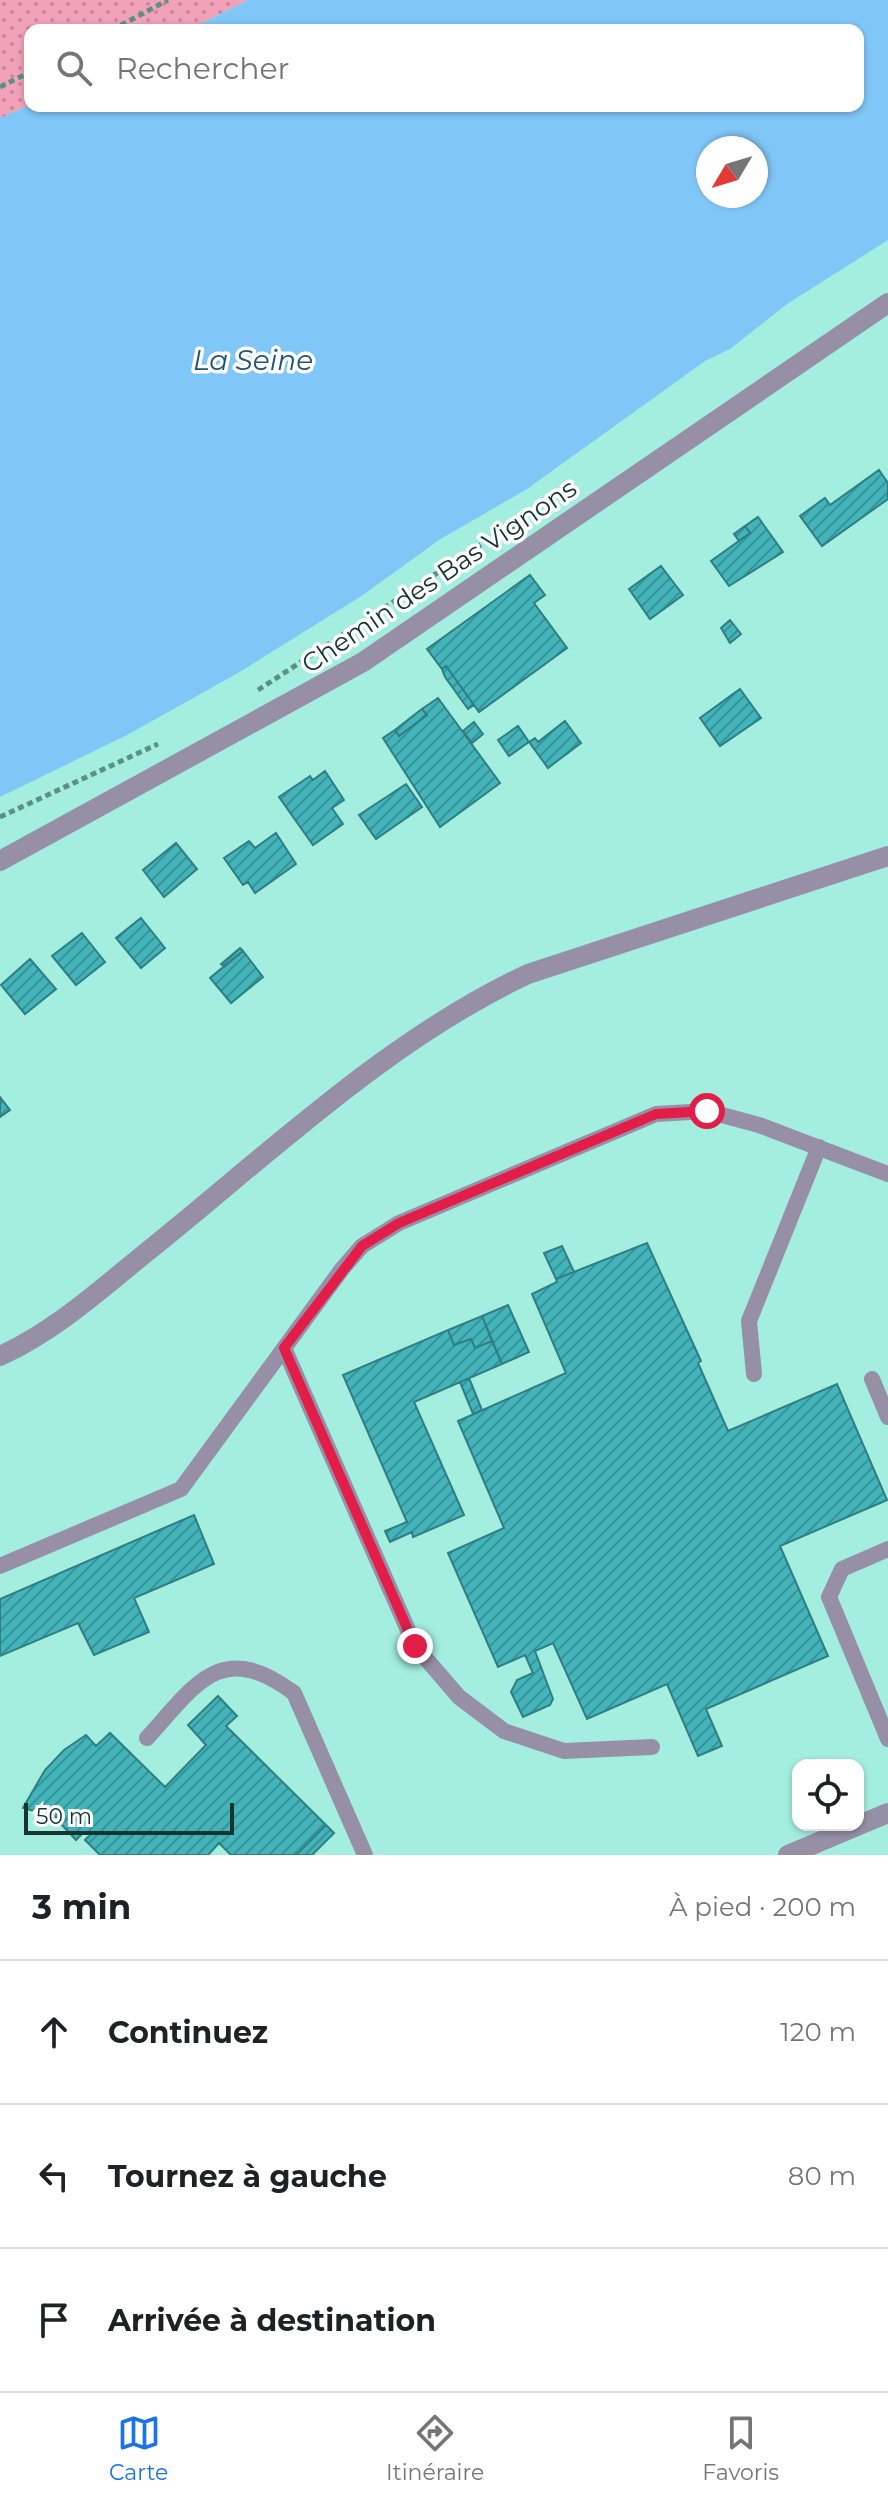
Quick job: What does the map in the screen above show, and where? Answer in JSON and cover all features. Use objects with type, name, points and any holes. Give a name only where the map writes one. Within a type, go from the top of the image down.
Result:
[{"type":"street","name":"Chemin des Bas Vignons","points":[[0,861],[363,662],[888,303]]},
{"type":"street","points":[[0,1356],[55,1325],[347,1090],[486,994],[528,974],[888,856]]},
{"type":"street","points":[[788,1855],[888,1813]]},
{"type":"lane","points":[[0,1566],[181,1489],[362,1246],[399,1223],[656,1114],[707,1111],[819,1147],[888,1174]]},
{"type":"lane","points":[[754,1374],[749,1321],[819,1147]]},
{"type":"lane","points":[[284,1348],[415,1646],[459,1697],[504,1731],[564,1751],[652,1747]]},
{"type":"lane","points":[[872,1379],[888,1417]]},
{"type":"lane","points":[[886,1730],[829,1597],[842,1569],[888,1549]]},
{"type":"lane","points":[[147,1738],[197,1683],[221,1670],[238,1667],[256,1670],[277,1680],[294,1693],[365,1855]]},
{"type":"path","points":[[123,24],[168,0]]},
{"type":"path","points":[[0,87],[24,75]]},
{"type":"path","points":[[248,696],[497,534],[523,522]]},
{"type":"path","points":[[0,817],[170,739]]},
{"type":"shaded area","points":[[0,0],[248,0],[200,24],[24,24],[24,108],[0,118]]},
{"type":"water","name":"La Seine","points":[[248,0],[888,0],[888,240],[787,304],[730,349],[705,361],[527,489],[439,540],[363,595],[238,673],[127,735],[0,797],[0,118],[24,108],[24,112],[864,112],[864,24],[200,24]]},
{"type":"building","points":[[879,470],[888,483],[888,499],[822,546],[800,516],[825,498],[830,505]]},
{"type":"building","points":[[758,517],[783,552],[729,586],[711,561],[750,533],[745,526]]},
{"type":"building","points":[[745,526],[750,533],[739,541],[734,534]]},
{"type":"building","points":[[661,566],[683,595],[650,619],[629,589]]},
{"type":"building","points":[[530,575],[545,595],[534,603],[567,648],[479,712],[446,666],[442,669],[427,649]]},
{"type":"building","points":[[730,620],[741,634],[730,643],[721,628]]},
{"type":"building","points":[[446,666],[474,705],[468,709],[445,677],[442,669]]},
{"type":"building","points":[[740,689],[761,718],[720,746],[700,718]]},
{"type":"building","points":[[438,698],[500,783],[440,827],[383,738],[395,730],[399,736],[427,715],[422,709]]},
{"type":"building","points":[[422,709],[427,715],[399,736],[395,730]]},
{"type":"building","points":[[565,721],[581,743],[548,768],[529,742],[535,738],[538,742]]},
{"type":"building","points":[[474,722],[483,734],[472,743],[463,731]]},
{"type":"building","points":[[518,726],[529,742],[509,756],[498,740]]},
{"type":"building","points":[[325,771],[344,800],[332,808],[343,824],[313,845],[279,797],[310,776],[313,780]]},
{"type":"building","points":[[406,784],[422,807],[376,839],[359,815]]},
{"type":"building","points":[[276,833],[296,864],[255,893],[248,882],[243,885],[224,858],[249,841],[255,848]]},
{"type":"building","points":[[176,843],[197,869],[164,897],[143,870]]},
{"type":"building","points":[[141,918],[165,948],[141,968],[116,938]]},
{"type":"building","points":[[82,933],[105,962],[76,985],[52,956]]},
{"type":"building","points":[[240,948],[243,951],[224,967],[221,964]]},
{"type":"building","points":[[243,951],[263,977],[231,1003],[210,978]]},
{"type":"building","points":[[30,959],[56,989],[25,1014],[1,985]]},
{"type":"building","points":[[0,1097],[10,1110],[0,1117]]},
{"type":"building","points":[[647,1243],[701,1361],[698,1363],[728,1431],[837,1384],[887,1500],[780,1546],[828,1656],[706,1709],[722,1746],[698,1756],[667,1684],[587,1719],[553,1643],[535,1651],[553,1699],[550,1705],[523,1717],[511,1692],[517,1680],[533,1673],[525,1655],[498,1667],[448,1553],[504,1528],[458,1421],[566,1373],[532,1294],[557,1282],[556,1279]]},
{"type":"building","points":[[562,1246],[574,1272],[556,1279],[544,1253]]},
{"type":"building","points":[[508,1305],[529,1352],[502,1364],[482,1316]]},
{"type":"building","points":[[482,1316],[492,1341],[475,1348],[471,1339],[454,1345],[448,1330]]},
{"type":"building","points":[[448,1330],[454,1345],[471,1339],[475,1348],[492,1341],[502,1364],[414,1402],[464,1515],[413,1537],[412,1532],[390,1542],[385,1531],[407,1522],[343,1375]]},
{"type":"building","points":[[469,1378],[482,1410],[473,1414],[460,1382]]},
{"type":"building","points":[[194,1515],[214,1564],[134,1598],[149,1632],[94,1655],[78,1623],[0,1656],[0,1599]]},
{"type":"building","points":[[218,1696],[237,1716],[226,1726],[326,1825],[296,1855],[231,1855],[219,1843],[208,1855],[100,1855],[85,1840],[90,1835],[84,1832],[76,1840],[61,1824],[66,1820],[23,1808],[45,1770],[64,1750],[86,1735],[96,1746],[110,1733],[165,1787],[206,1745],[188,1725]]},
{"type":"building","points":[[326,1825],[334,1833],[312,1855],[296,1855]]},
{"type":"route","points":[[415,1646],[284,1348],[362,1246],[399,1223],[656,1114],[707,1111]]}]
